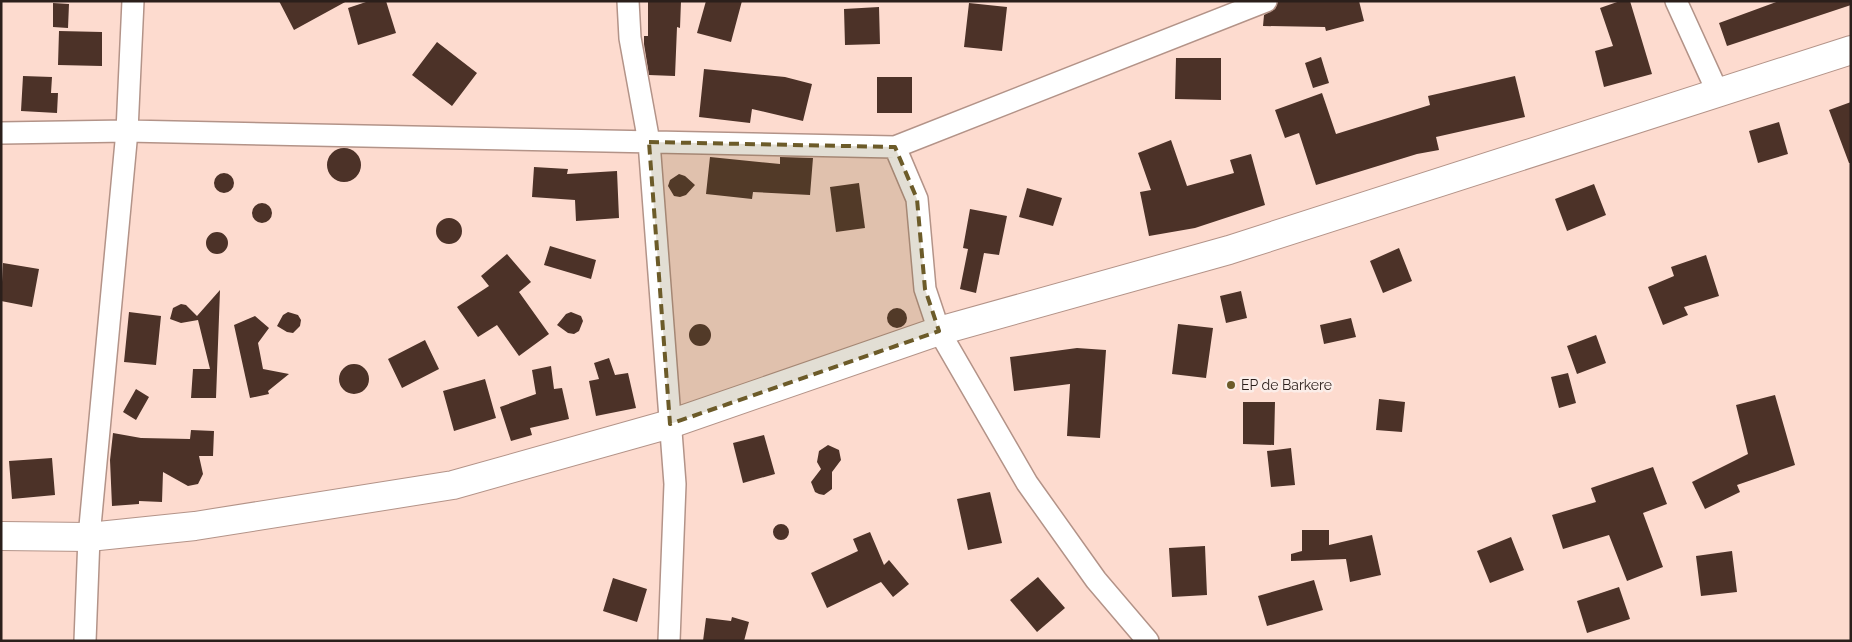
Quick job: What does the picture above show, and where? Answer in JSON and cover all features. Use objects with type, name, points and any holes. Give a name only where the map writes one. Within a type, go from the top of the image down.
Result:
[{"type":"main road","points":[[1,536],[89,537],[195,526],[453,485],[670,424],[939,330],[1229,250],[1851,50]]},
{"type":"street","points":[[85,641],[89,537],[126,131],[133,1]]},
{"type":"street","points":[[628,1],[630,38],[649,142],[675,484],[669,641]]},
{"type":"street","points":[[1,133],[126,131],[895,147],[1266,1]]},
{"type":"street","points":[[1676,1],[1718,93]]},
{"type":"street","points":[[895,147],[917,199],[925,289],[939,330],[1027,483],[1096,580],[1148,641]]},
{"type":"highlighted area","points":[[649,142],[895,147],[917,199],[925,289],[939,331],[670,424]]},
{"type":"building","points":[[279,1],[347,1],[294,30]]},
{"type":"building","points":[[369,1],[386,1],[396,33],[358,45],[348,8]]},
{"type":"building","points":[[648,1],[681,1],[680,28],[677,27],[675,76],[649,75],[644,44],[644,36],[648,36]]},
{"type":"building","points":[[706,1],[742,1],[731,42],[697,33]]},
{"type":"building","points":[[1278,1],[1359,1],[1364,21],[1326,31],[1325,27],[1263,26],[1264,15],[1275,9]]},
{"type":"building","points":[[1620,1],[1630,1],[1652,74],[1604,87],[1595,51],[1613,46],[1600,8]]},
{"type":"building","points":[[1779,1],[1851,1],[1851,5],[1727,46],[1719,23]]},
{"type":"building","points":[[53,3],[69,4],[68,28],[53,27]]},
{"type":"building","points":[[969,3],[1007,7],[1002,51],[964,47]]},
{"type":"building","points":[[879,7],[880,44],[845,45],[844,9]]},
{"type":"building","points":[[59,31],[102,32],[102,66],[58,65]]},
{"type":"building","points":[[437,42],[477,73],[452,106],[412,75]]},
{"type":"building","points":[[1321,57],[1329,83],[1313,88],[1305,63]]},
{"type":"building","points":[[1176,58],[1221,58],[1221,100],[1175,99]]},
{"type":"building","points":[[704,69],[785,77],[812,84],[803,121],[752,109],[750,123],[699,117]]},
{"type":"building","points":[[23,76],[52,77],[51,93],[58,93],[57,113],[21,111]]},
{"type":"building","points":[[1515,76],[1525,117],[1436,137],[1439,150],[1417,154],[1316,185],[1299,133],[1285,138],[1275,110],[1322,93],[1336,134],[1430,105],[1428,96]]},
{"type":"building","points":[[877,77],[912,77],[912,113],[877,113]]},
{"type":"building","points":[[1851,102],[1851,163],[1849,163],[1829,110]]},
{"type":"building","points":[[1779,122],[1788,154],[1758,163],[1749,131]]},
{"type":"building","points":[[1171,140],[1187,186],[1234,173],[1230,160],[1251,154],[1265,205],[1195,228],[1149,236],[1140,192],[1151,190],[1138,153]]},
{"type":"building","points":[[344,148],[351,149],[356,153],[360,158],[360,172],[356,177],[351,181],[344,182],[337,181],[332,177],[328,172],[327,165],[328,158],[332,153],[337,149]]},
{"type":"building","points":[[710,157],[780,164],[780,157],[813,158],[810,195],[753,192],[752,199],[706,194]]},
{"type":"building","points":[[534,167],[568,169],[567,174],[617,171],[619,218],[576,221],[575,200],[532,197]]},
{"type":"building","points":[[224,173],[231,176],[234,183],[231,190],[224,193],[217,190],[214,183],[217,176]]},
{"type":"building","points":[[679,174],[685,176],[695,185],[686,195],[680,197],[674,196],[668,186],[670,180]]},
{"type":"building","points":[[859,183],[865,228],[836,232],[830,187]]},
{"type":"building","points":[[1594,184],[1606,215],[1567,231],[1555,199]]},
{"type":"building","points":[[1027,188],[1062,198],[1053,226],[1019,217]]},
{"type":"building","points":[[262,203],[269,206],[272,213],[269,220],[262,223],[255,220],[252,213],[255,206]]},
{"type":"building","points":[[970,209],[1007,216],[999,255],[984,253],[976,293],[960,289],[968,249],[963,248]]},
{"type":"building","points":[[449,218],[458,222],[462,231],[458,240],[449,244],[440,240],[436,231],[440,222]]},
{"type":"building","points":[[217,232],[225,235],[228,243],[225,251],[217,254],[209,251],[206,243],[209,235]]},
{"type":"building","points":[[550,246],[596,260],[591,279],[544,265]]},
{"type":"building","points":[[1399,248],[1412,281],[1383,293],[1370,261]]},
{"type":"building","points":[[507,254],[531,282],[519,292],[549,334],[519,356],[497,325],[478,337],[457,307],[489,286],[481,276]]},
{"type":"building","points":[[1706,255],[1719,296],[1684,307],[1688,315],[1663,325],[1648,287],[1674,276],[1671,267]]},
{"type":"building","points":[[3,263],[39,269],[32,307],[1,301]]},
{"type":"building","points":[[220,290],[216,398],[191,398],[193,369],[210,369],[198,320],[181,323],[170,319],[173,308],[181,304],[186,305],[197,316]]},
{"type":"building","points":[[1241,291],[1247,318],[1226,323],[1220,296]]},
{"type":"building","points":[[893,308],[901,308],[907,314],[907,322],[901,328],[893,328],[887,322],[887,314]]},
{"type":"building","points":[[129,312],[161,316],[156,365],[124,362]]},
{"type":"building","points":[[288,312],[298,315],[301,320],[300,326],[293,333],[277,326],[283,315]]},
{"type":"building","points":[[571,312],[581,316],[583,321],[579,331],[574,334],[568,333],[557,325],[566,314]]},
{"type":"building","points":[[255,316],[269,328],[258,343],[263,369],[289,374],[268,391],[269,394],[250,398],[234,325]]},
{"type":"building","points":[[1351,318],[1356,337],[1324,344],[1320,325]]},
{"type":"building","points":[[696,324],[704,324],[711,331],[711,339],[704,346],[696,346],[689,339],[689,331]]},
{"type":"building","points":[[1178,324],[1213,328],[1206,378],[1172,374]]},
{"type":"building","points":[[1596,335],[1606,363],[1577,374],[1567,346]]},
{"type":"building","points":[[425,340],[439,369],[402,388],[388,359]]},
{"type":"building","points":[[1077,348],[1106,350],[1100,438],[1067,436],[1070,384],[1014,391],[1010,357]]},
{"type":"building","points":[[609,358],[615,375],[628,373],[636,408],[596,416],[589,381],[599,379],[594,363]]},
{"type":"building","points":[[354,364],[365,368],[369,379],[365,390],[354,394],[343,390],[339,379],[343,368]]},
{"type":"building","points":[[551,366],[554,389],[562,388],[569,419],[530,428],[532,435],[511,441],[500,407],[536,394],[532,370]]},
{"type":"building","points":[[1568,373],[1576,403],[1559,408],[1551,377]]},
{"type":"building","points":[[485,379],[496,418],[454,431],[443,391]]},
{"type":"building","points":[[136,389],[149,397],[136,420],[123,412]]},
{"type":"building","points":[[1775,395],[1795,465],[1737,485],[1740,492],[1705,509],[1692,482],[1748,454],[1736,405]]},
{"type":"building","points":[[1379,399],[1405,402],[1402,432],[1376,430]]},
{"type":"building","points":[[1243,402],[1275,402],[1274,445],[1243,444]]},
{"type":"building","points":[[191,430],[214,431],[213,456],[199,456],[203,474],[198,484],[188,486],[163,472],[162,502],[139,501],[139,504],[112,506],[110,460],[113,433],[141,438],[190,439]]},
{"type":"building","points":[[764,435],[775,474],[743,483],[733,443]]},
{"type":"building","points":[[828,445],[839,450],[841,460],[832,472],[832,489],[824,495],[815,492],[811,482],[821,469],[817,462],[819,451]]},
{"type":"building","points":[[1291,448],[1295,485],[1271,487],[1267,451]]},
{"type":"building","points":[[52,458],[55,495],[12,499],[9,461]]},
{"type":"building","points":[[1653,467],[1667,504],[1643,513],[1663,567],[1627,581],[1609,535],[1563,549],[1552,515],[1596,502],[1591,488]]},
{"type":"building","points":[[990,492],[1002,543],[968,550],[957,499]]},
{"type":"building","points":[[781,524],[787,526],[789,532],[787,538],[781,540],[775,538],[773,532],[775,526]]},
{"type":"building","points":[[1302,530],[1329,530],[1329,545],[1372,535],[1381,575],[1350,582],[1346,559],[1291,561],[1291,554],[1302,551]]},
{"type":"building","points":[[870,532],[884,565],[889,560],[909,584],[893,597],[881,582],[827,608],[811,573],[858,551],[853,539]]},
{"type":"building","points":[[1511,537],[1524,570],[1490,583],[1477,551]]},
{"type":"building","points":[[1205,546],[1207,595],[1172,597],[1169,548]]},
{"type":"building","points":[[1732,551],[1737,592],[1701,596],[1696,556]]},
{"type":"building","points":[[1038,577],[1065,608],[1037,632],[1010,600]]},
{"type":"building","points":[[613,578],[647,589],[637,622],[603,611]]},
{"type":"building","points":[[1314,580],[1323,610],[1267,626],[1258,596]]},
{"type":"building","points":[[1619,587],[1630,619],[1587,633],[1577,601]]},
{"type":"building","points":[[732,617],[749,622],[744,641],[703,641],[706,618],[731,621]]},
{"type":"place","name":"EP de Barkere","points":[[1231,385]]}]
